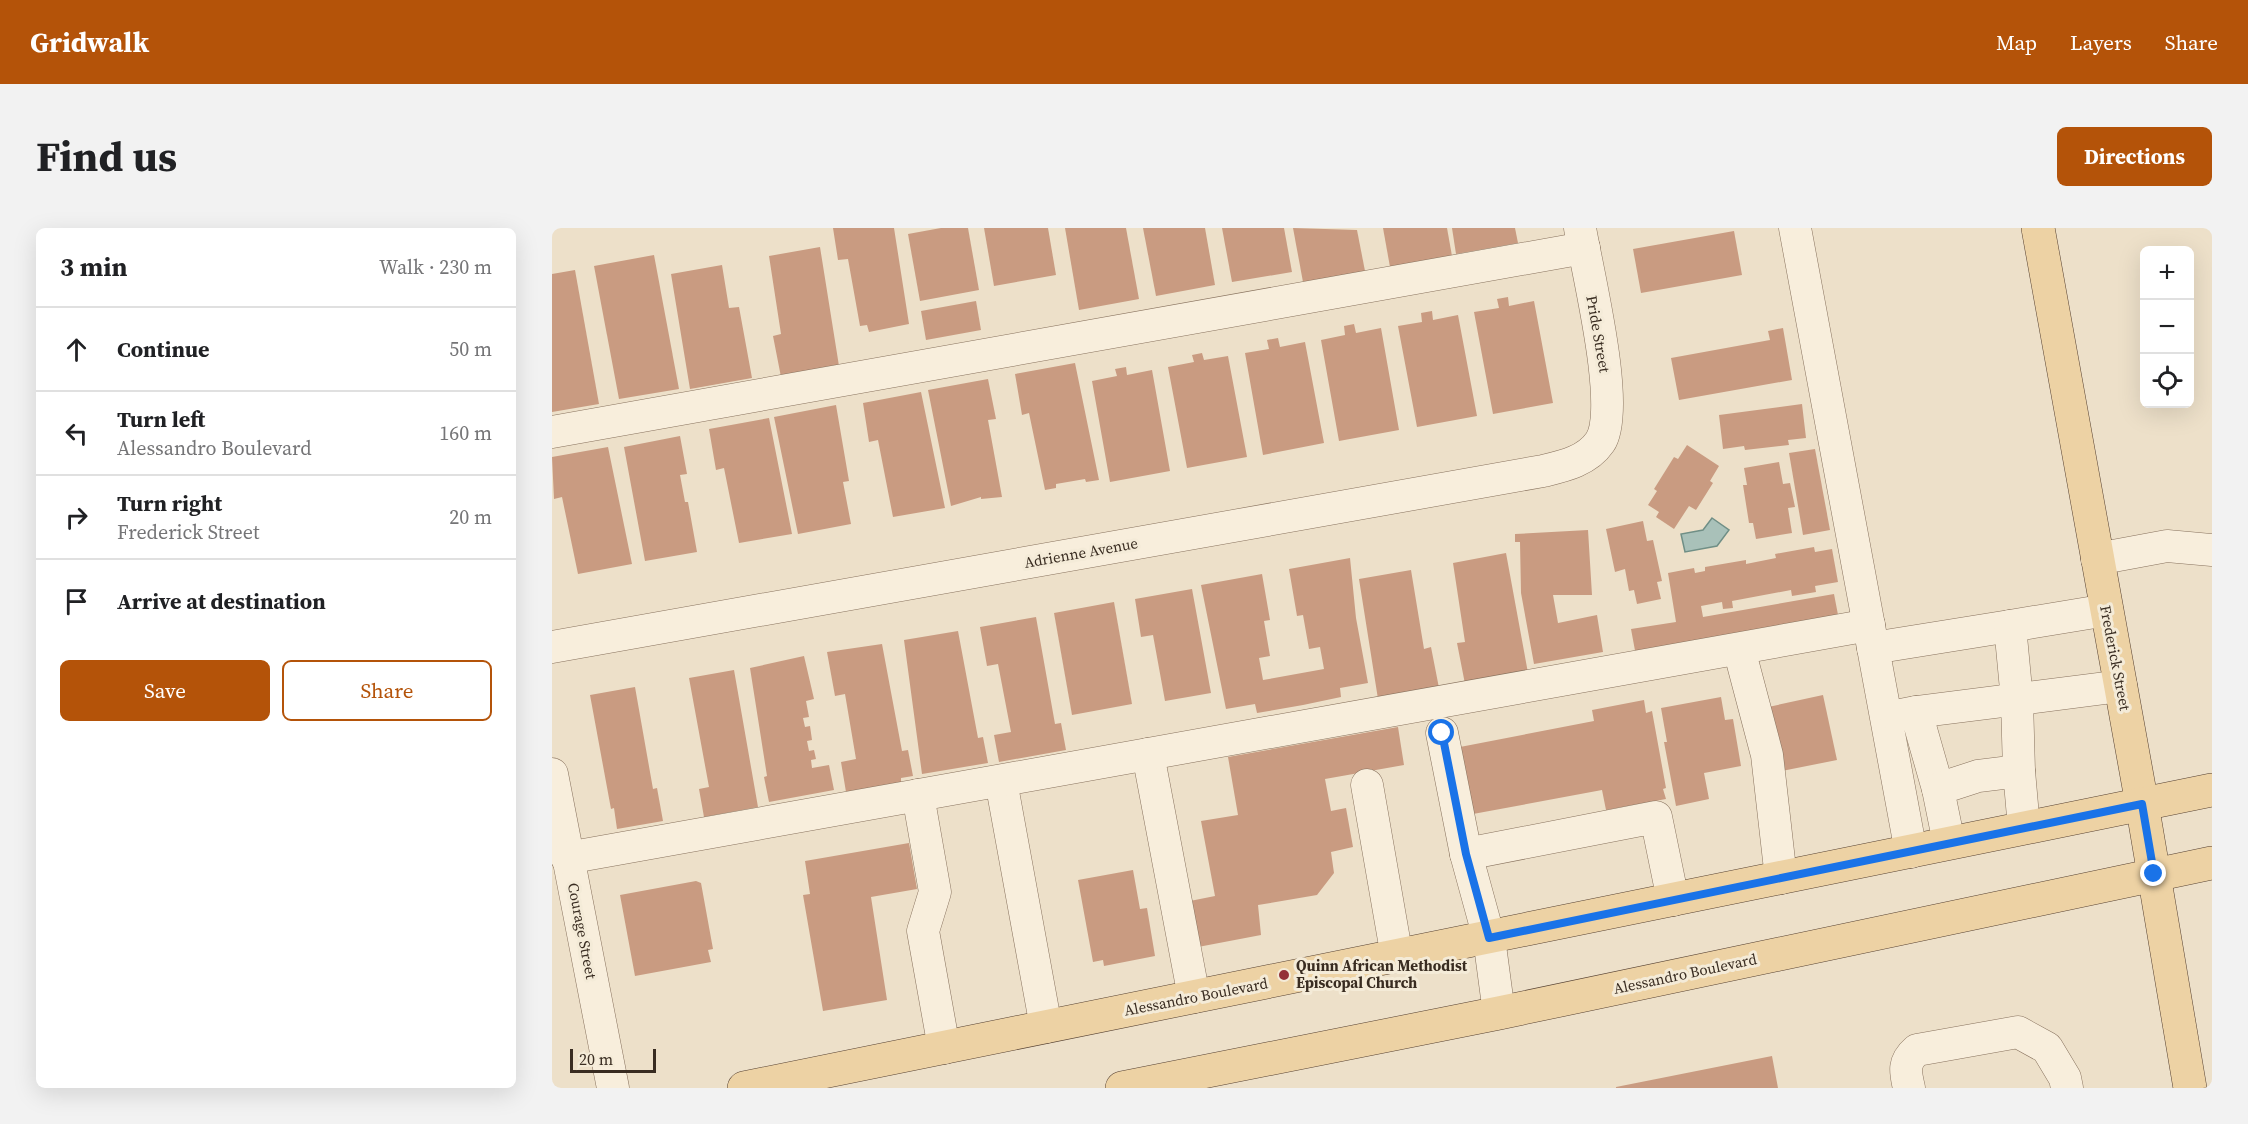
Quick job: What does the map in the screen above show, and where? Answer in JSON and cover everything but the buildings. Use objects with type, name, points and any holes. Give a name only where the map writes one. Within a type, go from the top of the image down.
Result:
[{"type":"main road","name":"Frederick Street","points":[[2038,228],[2142,804],[2190,1088]]},
{"type":"main road","name":"Alessandro Boulevard","points":[[744,1088],[2212,790]]},
{"type":"main road","name":"Alessandro Boulevard","points":[[1122,1088],[1499,1013],[2212,863]]},
{"type":"street","points":[[1795,228],[1871,637],[1901,715],[1938,789],[1949,843]]},
{"type":"street","points":[[552,432],[1582,238]]},
{"type":"street","name":"Pride Street","points":[[1582,238],[1608,394],[1607,423],[1602,439]]},
{"type":"street","name":"Adrienne Avenue","points":[[552,647],[1543,471],[1582,458],[1602,439]]},
{"type":"street","points":[[2097,559],[2167,546],[2212,550]]},
{"type":"street","points":[[567,858],[1739,649],[2010,626],[2106,610]]},
{"type":"street","points":[[2010,626],[2017,700],[2019,771],[2024,828]]},
{"type":"street","points":[[1739,649],[1767,756],[1781,878]]},
{"type":"street","points":[[1901,715],[2121,686]]},
{"type":"street","points":[[1901,715],[1911,852]]},
{"type":"street","points":[[1442,733],[1466,854],[1489,938],[1499,1013]]},
{"type":"street","points":[[1148,754],[1194,997]]},
{"type":"street","points":[[1938,789],[1978,776],[2019,771]]},
{"type":"street","name":"Courage Street","points":[[552,774],[613,1088]]},
{"type":"street","points":[[1001,781],[1046,1027]]},
{"type":"street","points":[[1367,785],[1396,957]]},
{"type":"street","points":[[918,795],[935,892],[923,931],[944,1048]]},
{"type":"street","points":[[1466,854],[1656,817],[1673,900]]},
{"type":"street","points":[[1908,1088],[1905,1070],[1908,1058],[1917,1050],[2018,1032],[2047,1048],[2065,1078],[2067,1088]]},
{"type":"water","points":[[1712,518],[1729,530],[1717,546],[1685,552],[1681,534],[1703,530]]},
{"type":"place","name":"Quinn African Methodist Episcopal Church","points":[[1284,975]]},
{"type":"route","points":[[1442,733],[1466,854],[1489,938],[2142,804],[2154,874]]}]
